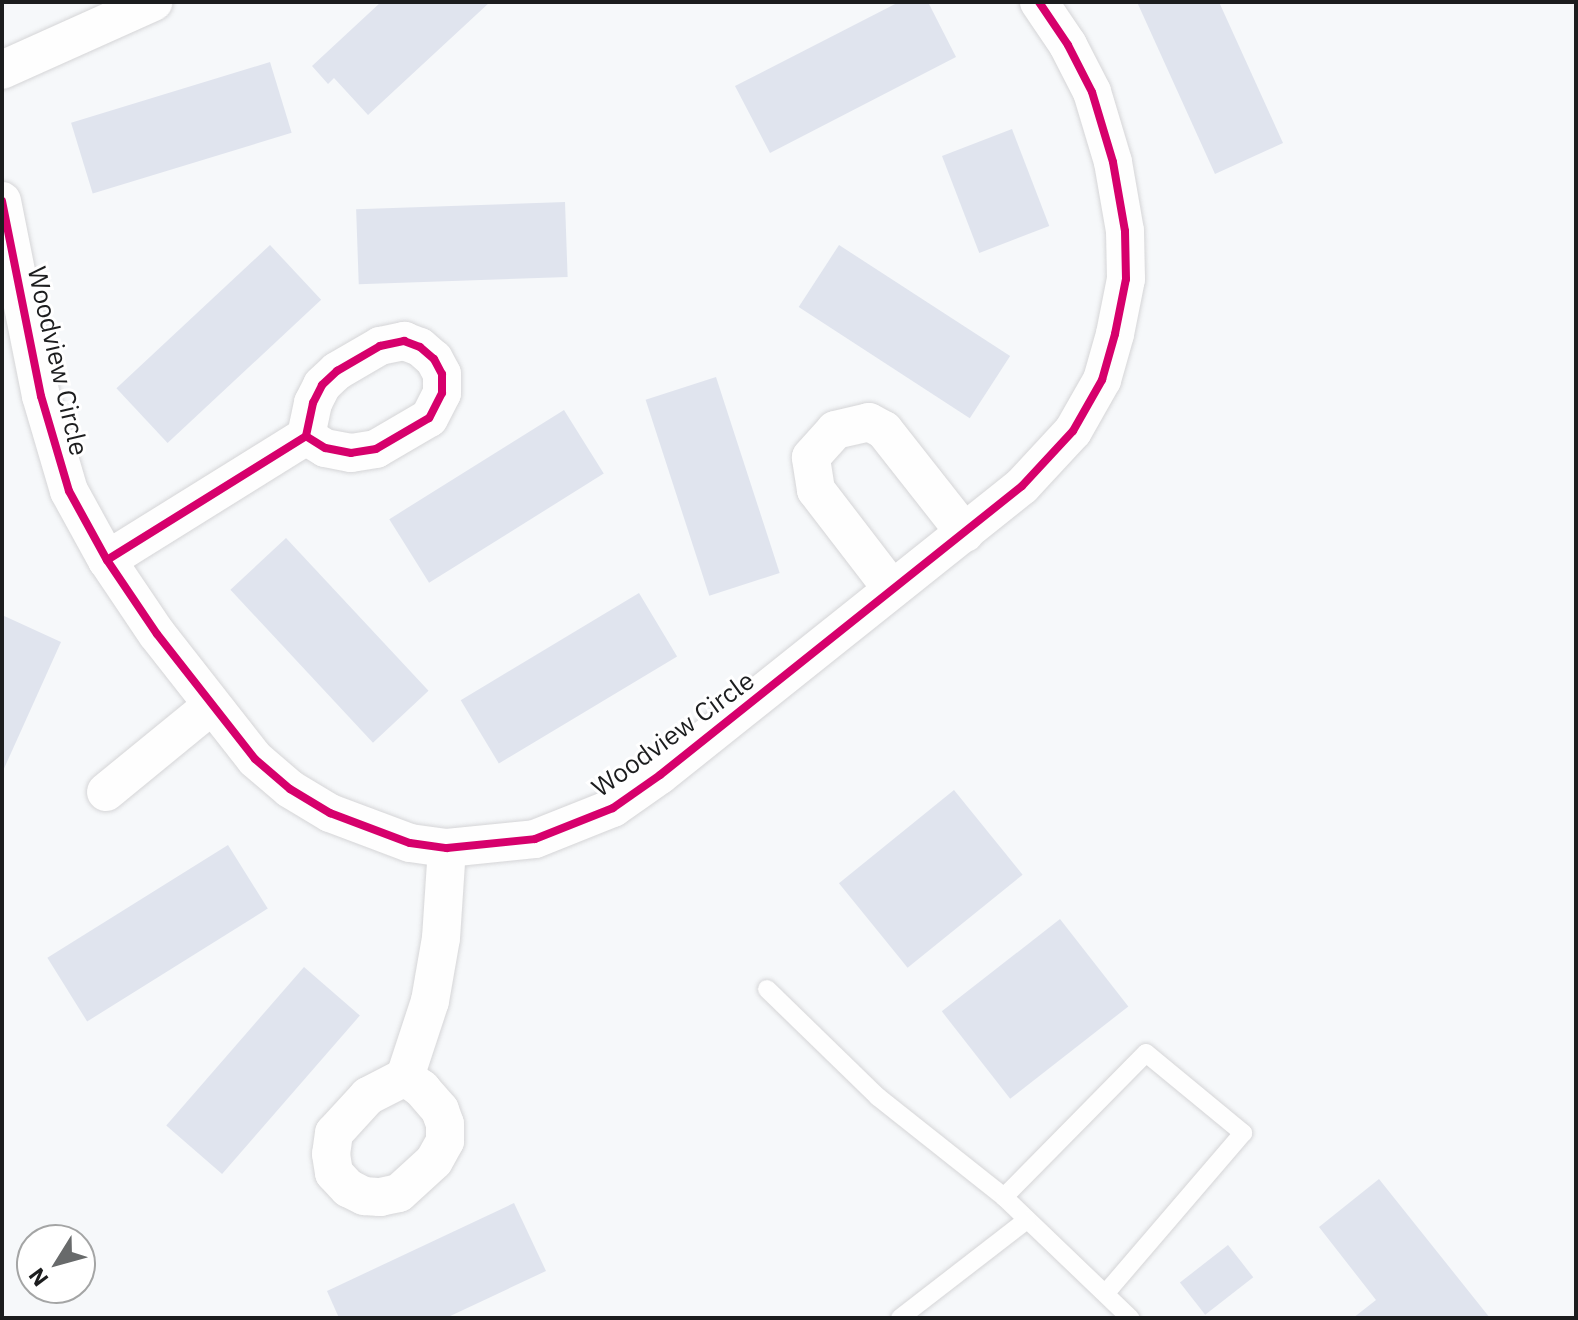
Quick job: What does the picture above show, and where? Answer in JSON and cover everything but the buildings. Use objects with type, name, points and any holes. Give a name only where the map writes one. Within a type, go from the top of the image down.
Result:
[{"type":"street","points":[[2,70],[153,2]]},
{"type":"street","name":"Woodview Circle","points":[[2,201],[12,309],[69,491],[107,560],[211,706],[255,759],[290,789],[330,813],[410,843],[447,848],[535,839],[613,808],[692,750],[965,533],[1037,472],[1073,431],[1102,380],[1126,279],[1125,231],[1113,162],[1092,92],[1068,45],[1039,2]]},
{"type":"street","points":[[892,589],[816,490],[811,457],[835,430],[869,422],[884,430],[965,533]]},
{"type":"street","points":[[107,560],[306,436]]},
{"type":"street","points":[[106,792],[211,706]]},
{"type":"street","points":[[405,1077],[430,1001],[441,938],[447,848]]},
{"type":"lane","points":[[767,989],[878,1097],[1004,1197],[1130,1318]]},
{"type":"lane","points":[[1004,1197],[1146,1053],[1243,1133],[1106,1293]]},
{"type":"lane","points":[[900,1318],[1027,1220]]},
{"type":"cycle path","points":[[2,201],[41,396],[69,491],[107,560],[157,634],[255,759],[290,789],[330,813],[410,843],[447,848],[535,839],[613,808],[660,775],[1022,486],[1073,431],[1102,380],[1115,334],[1126,279],[1125,231],[1113,162],[1092,92],[1068,45],[1039,2]]},
{"type":"cycle path","points":[[107,560],[306,436],[313,403],[322,385],[337,371],[380,346],[404,341],[420,347],[434,359],[442,374],[442,393],[429,418],[376,449],[351,453],[325,448],[306,436]]}]
